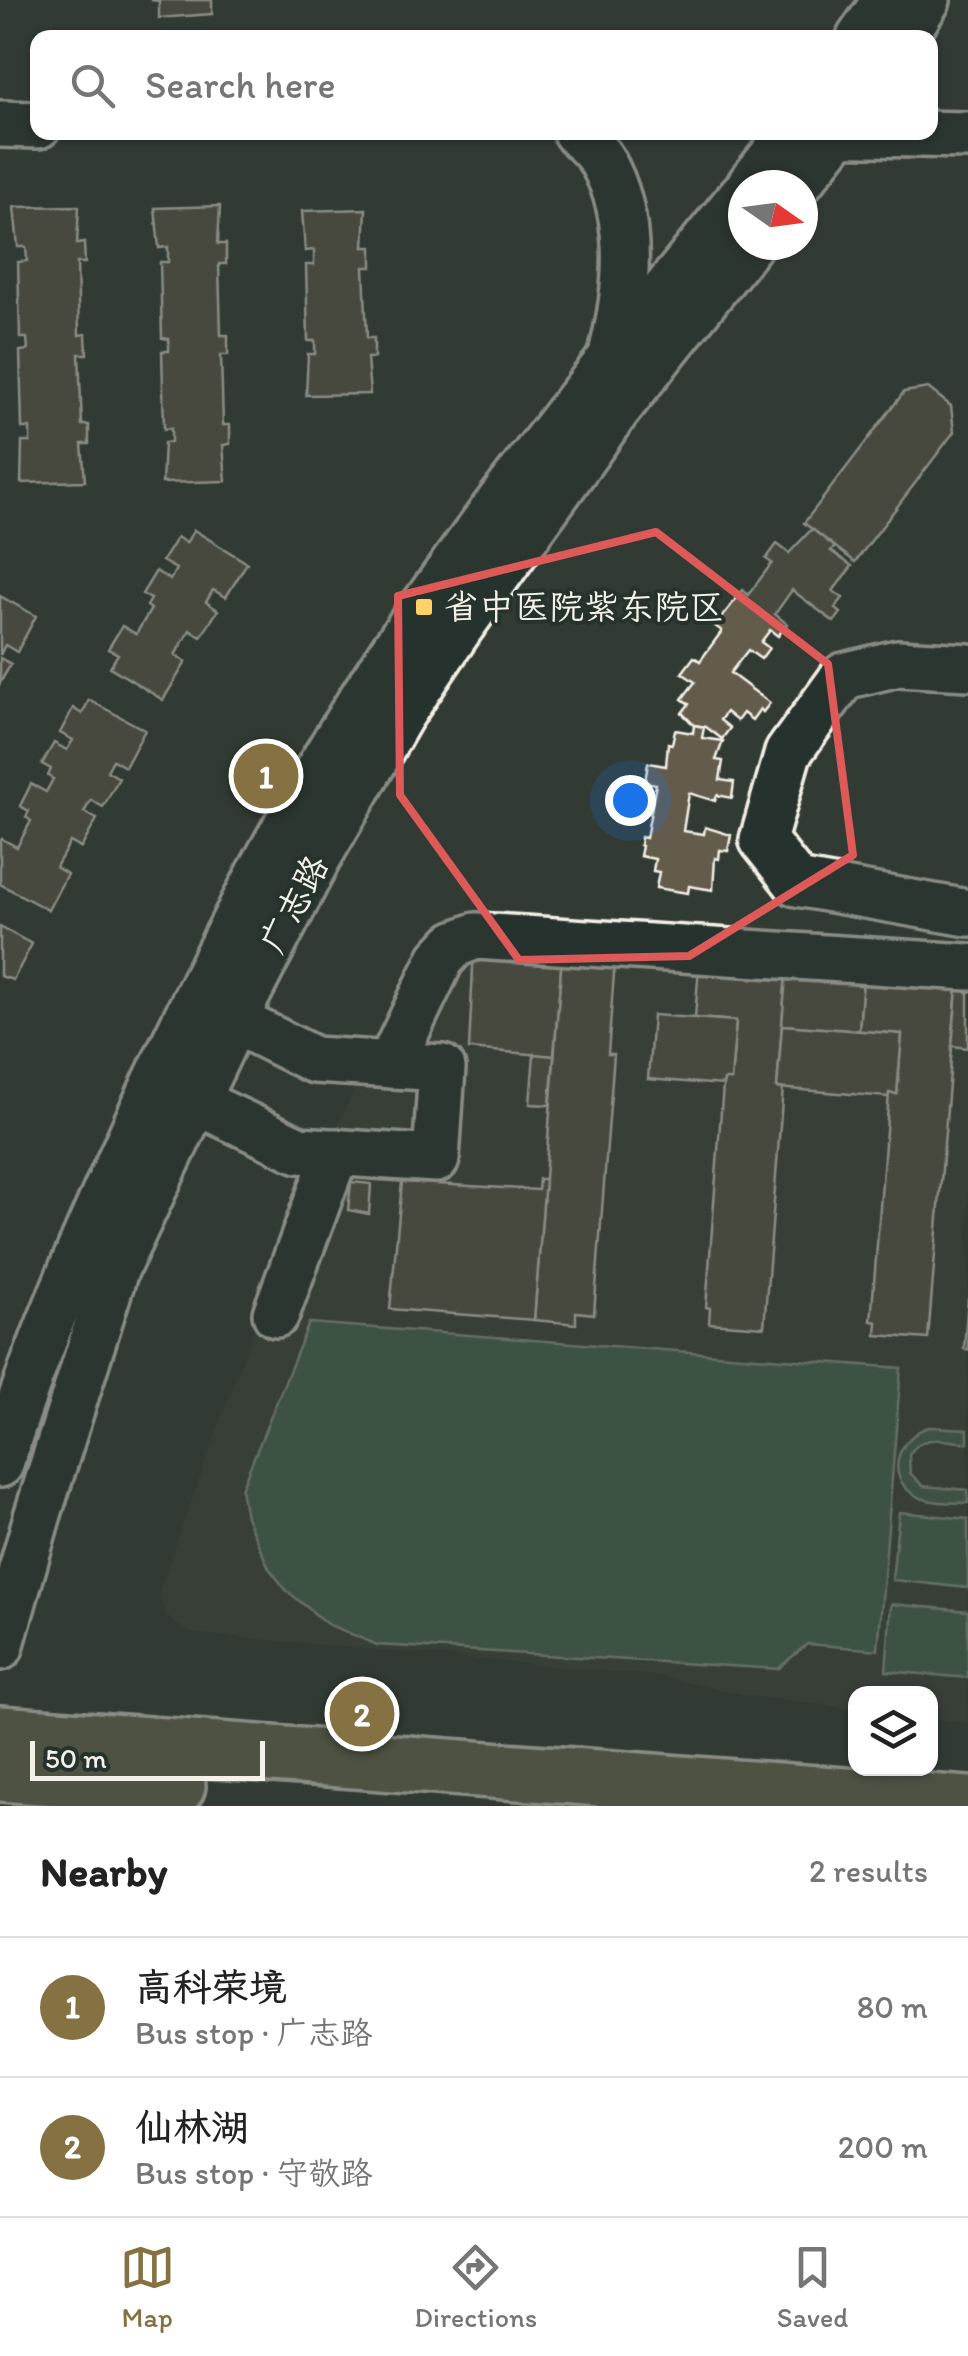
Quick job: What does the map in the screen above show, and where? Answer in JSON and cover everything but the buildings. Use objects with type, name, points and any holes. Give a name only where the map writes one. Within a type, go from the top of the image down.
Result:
[{"type":"main road","points":[[0,1734],[968,1804]]},
{"type":"main road","points":[[0,1773],[108,1793],[474,1806]]},
{"type":"street","points":[[865,30],[886,0]]},
{"type":"street","points":[[907,30],[928,0]]},
{"type":"street","points":[[0,124],[30,125]]},
{"type":"street","points":[[938,135],[968,135]]},
{"type":"street","points":[[584,140],[601,158],[617,194],[625,238],[624,303],[612,356]]},
{"type":"street","points":[[762,170],[786,140]]},
{"type":"street","points":[[810,170],[833,140]]},
{"type":"street","name":"广志路","points":[[0,1464],[25,1382],[76,1255],[194,1000],[278,840],[423,606],[612,356],[728,213]]},
{"type":"street","name":"广志路","points":[[0,1647],[36,1517],[116,1270],[234,1020],[317,859],[400,716],[616,411],[737,260]]},
{"type":"street","points":[[968,668],[898,664],[844,676],[788,752],[762,840],[797,883],[968,913]]},
{"type":"street","points":[[390,1065],[441,959],[455,944],[476,936],[968,967]]},
{"type":"street","points":[[195,1101],[299,1150],[436,1159],[442,1068],[314,1060],[234,1020]]},
{"type":"street","points":[[276,1314],[336,1152]]},
{"type":"highlighted area","points":[[656,532],[828,664],[853,855],[689,956],[519,960],[400,795],[398,596]]},
{"type":"shaded area","points":[[481,911],[968,952],[968,1723],[938,1719],[938,1686],[848,1686],[848,1708],[743,1695],[659,1676],[190,1633],[170,1620],[159,1591],[296,1212],[382,1033],[440,927],[455,914]]},
{"type":"green space","points":[[309,1323],[901,1368],[878,1650],[807,1644],[778,1669],[377,1645],[327,1624],[286,1590],[269,1568],[246,1517],[241,1489]]},
{"type":"green space","points":[[929,1427],[968,1429],[968,1443],[920,1443],[909,1455],[910,1473],[923,1486],[968,1490],[968,1503],[925,1499],[904,1486],[897,1466],[903,1446]]},
{"type":"green space","points":[[899,1512],[968,1519],[968,1588],[892,1580]]},
{"type":"green space","points":[[891,1604],[968,1611],[968,1678],[886,1671]]},
{"type":"place","name":"省中医院紫东院区","points":[[424,607]]},
{"type":"place","name":"高科荣境","points":[[266,776]]},
{"type":"place","name":"仙林湖","points":[[362,1714]]}]
